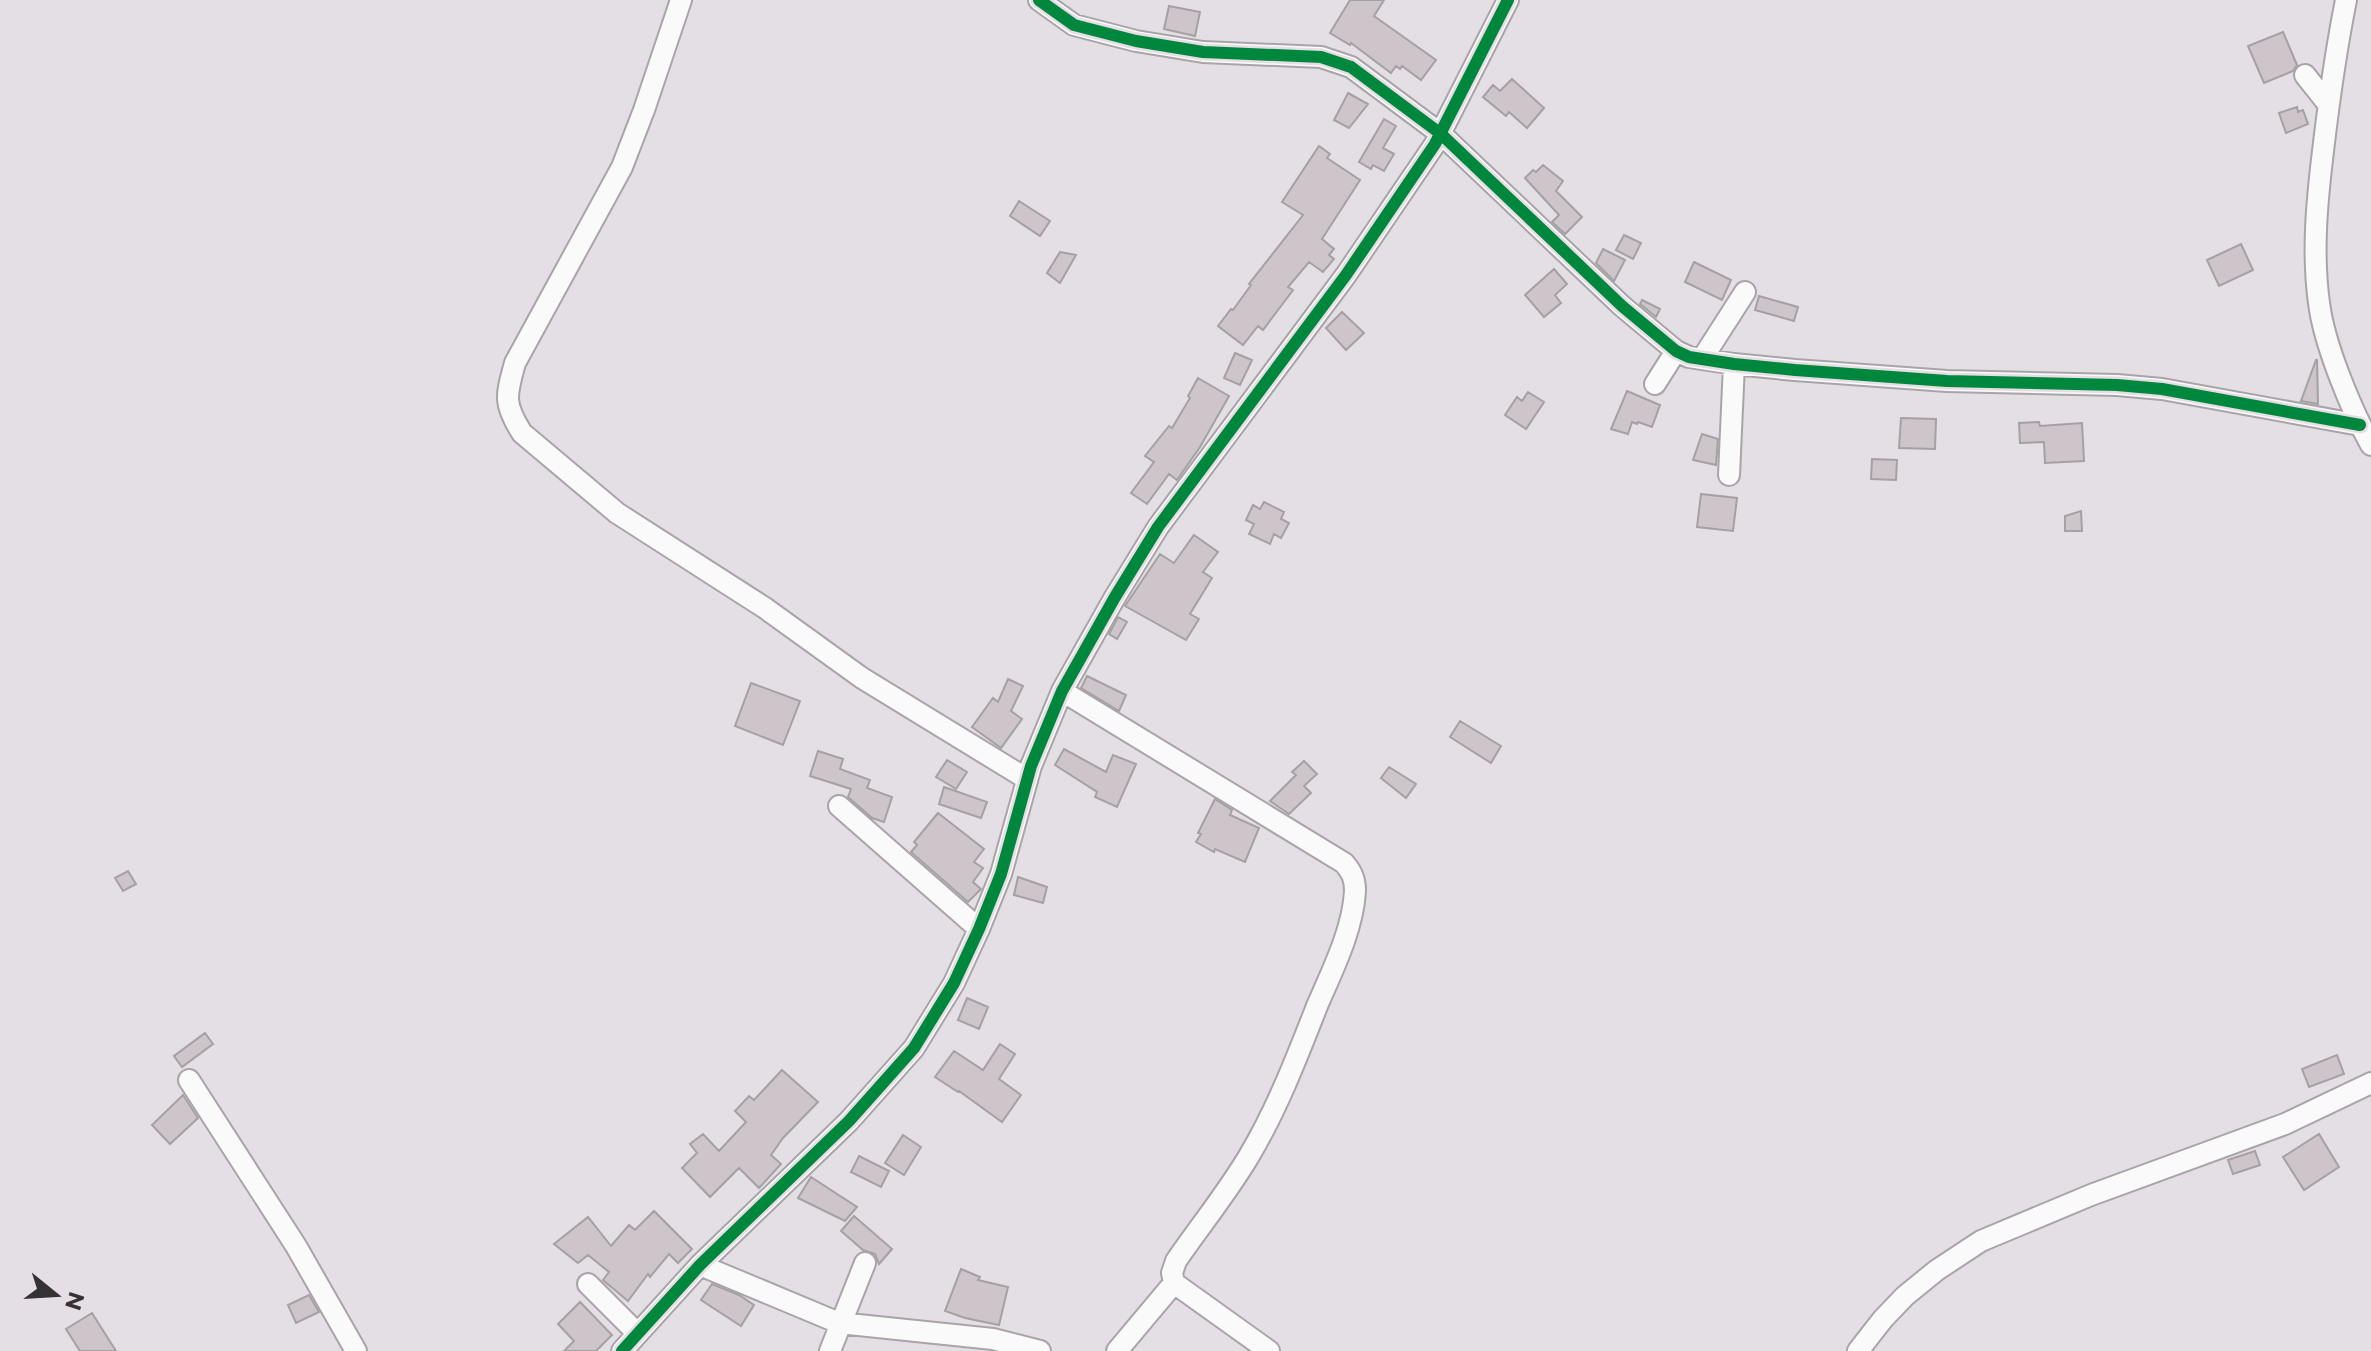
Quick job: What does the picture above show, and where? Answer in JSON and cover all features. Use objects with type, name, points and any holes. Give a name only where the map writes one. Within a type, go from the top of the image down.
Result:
[{"type":"street","points":[[681,0],[622,167],[515,363],[506,394],[511,416],[522,433],[617,513],[765,608],[862,678],[1027,779]]},
{"type":"street","points":[[1039,0],[1074,25],[1136,41],[1203,52],[1321,57],[1366,76],[1441,134],[1622,306],[1676,351],[1689,357],[1734,364],[1947,381],[2162,389],[2360,425]]},
{"type":"street","points":[[622,1351],[700,1265],[849,1121],[914,1048],[954,983],[979,929],[1001,874],[1027,779],[1062,691],[1115,597],[1158,527],[1346,275],[1441,134],[1508,0]]},
{"type":"street","points":[[2346,0],[2328,104],[2316,205],[2315,259],[2319,305],[2329,343],[2360,425],[2371,445]]},
{"type":"street","points":[[2305,75],[2328,104]]},
{"type":"street","points":[[1702,359],[1745,292]]},
{"type":"street","points":[[1655,384],[1676,351]]},
{"type":"street","points":[[1729,475],[1734,364]]},
{"type":"street","points":[[1062,691],[1344,863],[1354,878],[1353,906],[1341,947],[1296,1061],[1251,1153],[1176,1261],[1172,1273],[1174,1283],[1269,1351]]},
{"type":"street","points":[[839,806],[979,929]]},
{"type":"street","points":[[189,1080],[296,1246],[356,1351]]},
{"type":"street","points":[[1858,1351],[1905,1296],[1981,1241],[2091,1195],[2285,1124],[2371,1083]]},
{"type":"street","points":[[830,1351],[865,1263]]},
{"type":"street","points":[[700,1265],[839,1323],[993,1339],[1040,1351]]},
{"type":"street","points":[[1117,1351],[1174,1283]]},
{"type":"street","points":[[588,1284],[637,1333]]},
{"type":"building","points":[[1350,0],[1384,0],[1374,16],[1436,60],[1421,80],[1402,66],[1400,69],[1396,66],[1391,73],[1351,43],[1330,33]]},
{"type":"building","points":[[1169,6],[1200,12],[1195,36],[1164,29]]},
{"type":"building","points":[[2283,32],[2297,65],[2293,71],[2264,83],[2248,46]]},
{"type":"building","points":[[1512,79],[1544,108],[1527,128],[1509,112],[1506,116],[1483,97],[1493,85],[1500,91]]},
{"type":"building","points":[[1348,93],[1368,104],[1349,128],[1334,120]]},
{"type":"building","points":[[2297,107],[2298,112],[2303,110],[2308,124],[2286,133],[2279,113]]},
{"type":"building","points":[[1384,119],[1396,126],[1383,148],[1394,154],[1384,171],[1373,165],[1371,169],[1359,162]]},
{"type":"building","points":[[1319,146],[1330,154],[1327,158],[1360,180],[1322,239],[1334,249],[1329,255],[1334,259],[1323,272],[1309,262],[1288,287],[1293,290],[1263,330],[1258,326],[1243,345],[1218,326],[1303,215],[1282,202]]},
{"type":"building","points":[[1543,165],[1563,181],[1556,191],[1582,217],[1565,234],[1552,222],[1559,215],[1525,178]]},
{"type":"building","points":[[1019,201],[1050,221],[1040,236],[1010,216]]},
{"type":"building","points":[[1624,235],[1641,243],[1633,259],[1616,250]]},
{"type":"building","points":[[2241,244],[2253,270],[2219,286],[2207,260]]},
{"type":"building","points":[[1603,249],[1625,260],[1614,281],[1596,263]]},
{"type":"building","points":[[1060,252],[1076,255],[1060,283],[1047,273]]},
{"type":"building","points":[[1694,262],[1731,280],[1722,300],[1685,282]]},
{"type":"building","points":[[1554,269],[1567,284],[1555,295],[1561,303],[1544,317],[1525,295]]},
{"type":"building","points":[[1759,296],[1798,307],[1794,321],[1755,310]]},
{"type":"building","points":[[1642,300],[1660,309],[1656,317],[1640,304]]},
{"type":"building","points":[[1342,312],[1364,333],[1346,350],[1326,328]]},
{"type":"building","points":[[1235,353],[1252,360],[1240,385],[1224,378]]},
{"type":"building","points":[[2317,360],[2318,404],[2301,401]]},
{"type":"building","points":[[1198,378],[1229,396],[1177,480],[1169,474],[1147,504],[1131,493],[1154,462],[1145,456],[1169,426],[1172,428]]},
{"type":"building","points":[[1627,391],[1660,405],[1652,427],[1632,422],[1628,434],[1611,429]]},
{"type":"building","points":[[1528,392],[1544,402],[1526,429],[1505,415],[1517,397],[1522,401]]},
{"type":"building","points":[[1901,418],[1936,419],[1935,449],[1899,448]]},
{"type":"building","points":[[2039,422],[2040,426],[2082,423],[2084,461],[2045,463],[2044,442],[2020,443],[2019,423]]},
{"type":"building","points":[[1702,434],[1718,439],[1716,465],[1693,460]]},
{"type":"building","points":[[1872,459],[1897,460],[1896,480],[1871,479]]},
{"type":"building","points":[[1701,494],[1737,498],[1733,531],[1697,527]]},
{"type":"building","points":[[1264,502],[1284,512],[1281,519],[1289,523],[1281,538],[1274,534],[1270,544],[1249,534],[1254,524],[1246,520],[1253,505],[1260,509]]},
{"type":"building","points":[[2081,511],[2082,531],[2065,531],[2065,516]]},
{"type":"building","points":[[1194,535],[1218,552],[1203,572],[1212,578],[1190,614],[1199,619],[1186,640],[1125,606],[1160,554],[1174,563]]},
{"type":"building","points":[[1118,617],[1127,622],[1117,639],[1109,634]]},
{"type":"building","points":[[1087,676],[1126,695],[1119,711],[1081,688]]},
{"type":"building","points":[[1008,679],[1023,686],[1011,711],[1022,719],[1001,748],[972,727],[993,698],[998,702]]},
{"type":"building","points":[[751,683],[800,701],[783,745],[735,726]]},
{"type":"building","points":[[1460,721],[1501,746],[1491,763],[1450,737]]},
{"type":"building","points":[[1064,749],[1106,772],[1113,755],[1136,764],[1117,807],[1095,797],[1097,792],[1055,765]]},
{"type":"building","points":[[818,751],[843,759],[840,769],[870,780],[867,788],[892,797],[884,822],[872,818],[848,797],[851,789],[810,776]]},
{"type":"building","points":[[947,760],[967,772],[956,789],[936,777]]},
{"type":"building","points":[[1304,761],[1317,774],[1304,786],[1311,793],[1289,814],[1270,801],[1296,775],[1292,772]]},
{"type":"building","points":[[1389,767],[1416,784],[1406,798],[1381,778]]},
{"type":"building","points":[[944,787],[987,802],[981,818],[939,804]]},
{"type":"building","points":[[1215,799],[1232,810],[1230,815],[1259,828],[1245,862],[1215,849],[1214,852],[1196,842]]},
{"type":"building","points":[[938,813],[984,849],[974,862],[983,868],[973,882],[981,889],[968,902],[911,852],[917,845],[914,842]]},
{"type":"building","points":[[128,871],[136,884],[123,891],[115,878]]},
{"type":"building","points":[[1018,877],[1047,887],[1043,903],[1014,895]]},
{"type":"building","points":[[967,998],[988,1007],[979,1029],[958,1020]]},
{"type":"building","points":[[205,1033],[213,1044],[182,1067],[174,1056]]},
{"type":"building","points":[[1000,1044],[1015,1054],[999,1079],[1021,1095],[1002,1122],[935,1077],[954,1051],[983,1070]]},
{"type":"building","points":[[2337,1055],[2344,1074],[2309,1087],[2302,1069]]},
{"type":"building","points":[[782,1070],[818,1102],[771,1155],[781,1164],[759,1188],[739,1168],[710,1197],[682,1168],[697,1153],[690,1144],[703,1134],[719,1151],[746,1122],[735,1111],[749,1096],[754,1100]]},
{"type":"building","points":[[183,1095],[198,1118],[170,1144],[152,1125]]},
{"type":"building","points":[[2319,1134],[2339,1167],[2304,1190],[2283,1157]]},
{"type":"building","points":[[903,1135],[921,1147],[904,1175],[885,1163]]},
{"type":"building","points":[[2255,1151],[2260,1165],[2233,1174],[2228,1160]]},
{"type":"building","points":[[859,1156],[889,1171],[881,1187],[851,1172]]},
{"type":"building","points":[[811,1177],[857,1207],[845,1221],[798,1198]]},
{"type":"building","points":[[654,1211],[692,1249],[678,1263],[669,1254],[650,1277],[648,1274],[628,1301],[603,1280],[609,1272],[588,1255],[578,1263],[554,1244],[588,1217],[611,1246],[629,1225],[635,1230]]},
{"type":"building","points":[[854,1216],[892,1249],[879,1264],[875,1254],[863,1250],[841,1231]]},
{"type":"building","points":[[961,1269],[980,1277],[978,1280],[1008,1287],[999,1325],[945,1311]]},
{"type":"building","points":[[712,1284],[754,1305],[741,1326],[701,1300]]},
{"type":"building","points":[[309,1295],[319,1312],[296,1323],[288,1305]]},
{"type":"building","points":[[580,1302],[612,1335],[596,1351],[564,1351],[574,1341],[558,1324]]},
{"type":"building","points":[[92,1313],[116,1351],[80,1351],[66,1329]]},
{"type":"cycle path","points":[[1039,0],[1074,25],[1136,41],[1203,52],[1321,57],[1351,67],[1441,134],[1622,306],[1676,351],[1689,357],[1795,370],[1947,381],[2162,389],[2360,425]]},
{"type":"cycle path","points":[[622,1351],[700,1265],[849,1121],[914,1048],[954,983],[979,929],[1001,874],[1031,766],[1062,691],[1115,597],[1158,527],[1346,275],[1435,144],[1508,0]]}]
